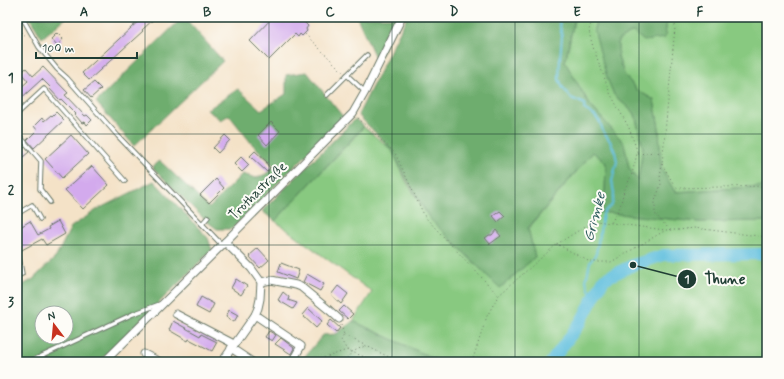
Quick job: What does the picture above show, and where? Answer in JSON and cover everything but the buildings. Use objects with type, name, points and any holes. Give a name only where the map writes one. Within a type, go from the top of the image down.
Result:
[{"type":"street","name":"Trothastraße","points":[[104,362],[353,114],[402,17]]},
{"type":"street","points":[[222,362],[255,315],[260,299],[261,282],[251,268],[224,244]]},
{"type":"street","points":[[261,282],[271,280],[301,287],[339,319]]},
{"type":"street","points":[[176,314],[233,346],[252,362]]},
{"type":"street","points":[[255,315],[301,346],[292,362]]},
{"type":"street","points":[[144,354],[160,362]]},
{"type":"lane","points":[[22,17],[40,47],[57,70],[202,224],[224,244]]},
{"type":"lane","points":[[327,94],[367,55]]},
{"type":"lane","points":[[346,75],[365,92]]},
{"type":"lane","points":[[17,114],[44,89],[125,181]]},
{"type":"lane","points":[[17,133],[41,161],[40,189],[50,202]]},
{"type":"lane","points":[[17,214],[32,205],[40,219]]},
{"type":"lane","points":[[202,224],[208,216]]},
{"type":"lane","points":[[17,252],[22,274],[17,276]]},
{"type":"lane","points":[[29,362],[133,314],[164,302]]},
{"type":"path","points":[[593,17],[589,30],[593,47],[610,94],[629,128],[637,150],[632,174],[624,191],[620,207],[611,223]]},
{"type":"path","points":[[670,230],[655,214],[655,201],[661,184],[660,178],[676,17]]},
{"type":"path","points":[[17,25],[22,34],[32,34]]},
{"type":"path","points":[[305,34],[346,75]]},
{"type":"path","points":[[353,114],[395,153],[425,218],[498,296]]},
{"type":"path","points":[[637,154],[654,152],[663,153]]},
{"type":"path","points":[[662,164],[676,188],[767,186]]},
{"type":"path","points":[[472,362],[487,316],[498,296],[557,244],[596,221],[666,230],[694,228],[767,237]]},
{"type":"path","points":[[557,244],[590,262],[612,262],[666,230]]},
{"type":"path","points":[[339,319],[344,335],[399,362]]},
{"type":"path","points":[[344,335],[341,340],[347,350],[377,362]]},
{"type":"path","points":[[349,361],[347,358],[352,352],[365,346]]},
{"type":"path","points":[[317,362],[347,350]]},
{"type":"green space","points":[[29,17],[67,17],[42,38]]},
{"type":"green space","points":[[183,17],[223,61],[134,146],[96,102]]},
{"type":"green space","points":[[357,17],[399,17],[377,62]]},
{"type":"green space","points":[[407,17],[575,17],[565,62],[590,105],[624,143],[629,168],[638,181],[643,148],[635,114],[614,95],[607,78],[594,29],[597,17],[667,17],[665,38],[644,41],[633,32],[618,40],[618,57],[624,74],[637,90],[654,100],[659,128],[661,168],[675,192],[767,186],[767,221],[699,222],[599,212],[605,190],[606,163],[593,152],[528,228],[535,257],[500,288],[430,219],[407,180],[392,150],[358,115]]},
{"type":"green space","points":[[575,17],[597,17],[594,29],[614,95],[635,114],[643,148],[638,181],[629,169],[624,143],[590,105],[565,62]]},
{"type":"green space","points":[[667,17],[767,17],[767,186],[675,192],[661,168],[659,128],[654,100],[637,90],[624,74],[618,57],[618,40],[633,32],[665,38]]},
{"type":"green space","points":[[307,72],[344,118],[232,229],[217,229],[205,220],[152,167],[160,161],[209,208],[242,174],[256,178],[266,174],[274,166],[252,144],[229,115],[221,120],[207,110],[238,89],[261,110],[286,94],[286,75]]},
{"type":"green space","points":[[355,119],[364,126],[275,221],[262,211]]},
{"type":"green space","points":[[364,127],[392,150],[406,181],[430,219],[500,288],[535,257],[528,229],[593,152],[606,163],[605,190],[599,212],[699,222],[767,221],[767,362],[441,362],[353,321],[372,292],[275,221]]},
{"type":"green space","points":[[154,181],[208,238],[212,250],[99,362],[17,362],[17,288],[32,280],[56,257],[71,227],[98,209]]},
{"type":"green space","points":[[353,321],[441,362],[300,362],[323,335],[336,334]]},
{"type":"waterway","name":"Grimke","points":[[559,17],[562,36],[559,79],[563,88],[571,98],[585,104],[584,109],[595,116],[600,122],[603,131],[615,152],[617,161],[612,181],[614,194],[612,205],[603,214],[596,254],[590,262],[586,281],[593,300]]},
{"type":"waterway","points":[[551,362],[580,323],[604,279],[633,265],[664,255],[767,254]]},
{"type":"waterway","points":[[340,362],[352,359],[364,362]]},
{"type":"place","name":"Thune","points":[[633,265]]}]
